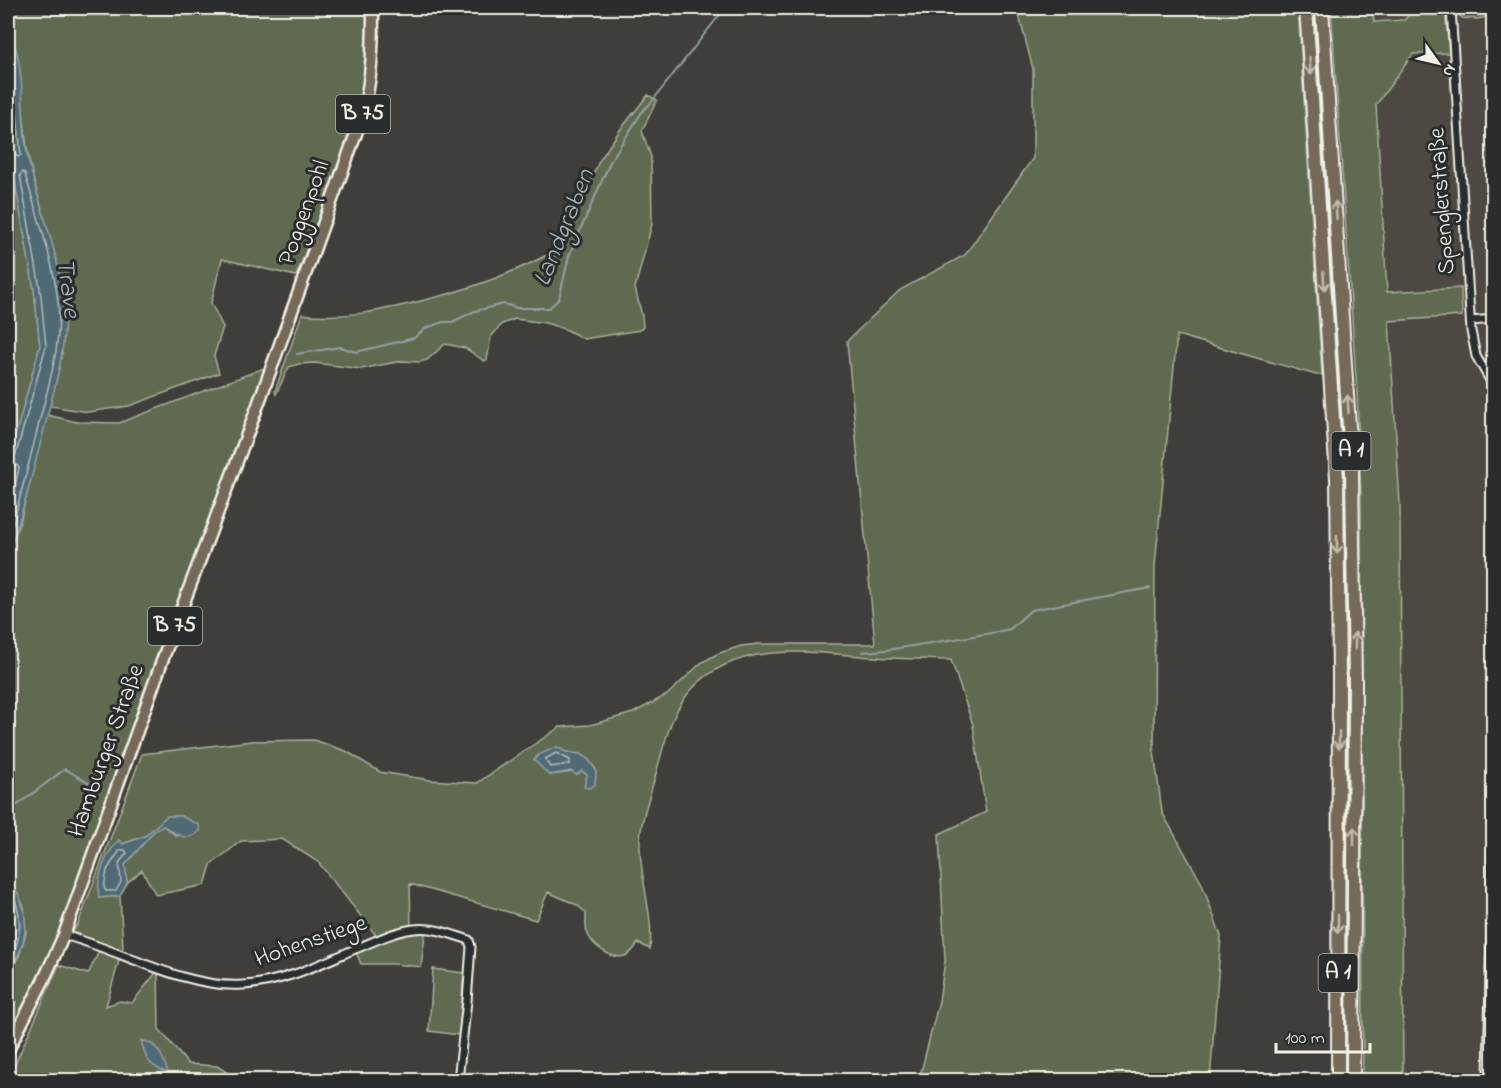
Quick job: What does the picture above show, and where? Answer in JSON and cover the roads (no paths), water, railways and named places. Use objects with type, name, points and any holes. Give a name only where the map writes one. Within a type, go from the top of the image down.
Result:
[{"type":"highway","name":"A 1","points":[[1306,8],[1337,479],[1338,1080]]},
{"type":"highway","name":"A 1","points":[[1322,8],[1352,472],[1354,578],[1353,1080]]},
{"type":"highway","points":[[1353,1005],[1360,1080]]},
{"type":"main road","name":"Poggenpohl","points":[[274,360],[362,117],[371,73],[373,8]]},
{"type":"main road","name":"Hamburger Straße","points":[[8,1050],[64,935],[166,650],[274,360]]},
{"type":"street","name":"Spenglerstraße","points":[[1450,8],[1471,332],[1476,356],[1494,387]]},
{"type":"street","points":[[1471,321],[1494,319]]},
{"type":"street","points":[[1488,1080],[1494,771]]},
{"type":"street","name":"Hohenstiege","points":[[64,935],[210,985],[244,985],[272,980],[300,972],[384,937],[411,930],[429,929],[469,940],[471,947],[467,1001],[458,1080]]},
{"type":"water","points":[[8,28],[19,65],[27,153],[58,265],[65,321],[54,390],[26,498],[8,554],[8,463],[40,346],[34,289],[8,142]]},
{"type":"water","points":[[557,747],[588,759],[596,770],[595,785],[589,788],[584,787],[587,775],[582,771],[576,775],[571,771],[549,775],[534,760],[538,755]]},
{"type":"water","points":[[167,816],[181,816],[199,825],[200,831],[190,837],[185,837],[163,826],[154,831],[125,865],[127,883],[120,896],[99,898],[100,874],[114,846],[119,840],[123,844],[145,836]]},
{"type":"water","points":[[8,874],[23,905],[25,928],[20,951],[8,974]]},
{"type":"water","points":[[141,1040],[156,1048],[168,1073],[149,1061]]},
{"type":"waterway","name":"Landgraben","points":[[297,354],[340,347],[356,352],[414,338],[426,328],[443,322],[452,322],[475,311],[504,304],[517,308],[549,308],[559,299],[569,256],[611,160],[644,109],[725,8]]},
{"type":"waterway","points":[[863,652],[1010,629],[1031,610],[1150,588]]},
{"type":"waterway","points":[[8,812],[65,769],[89,783]]},
{"type":"water label","name":"Trave","points":[[67,288]]}]
